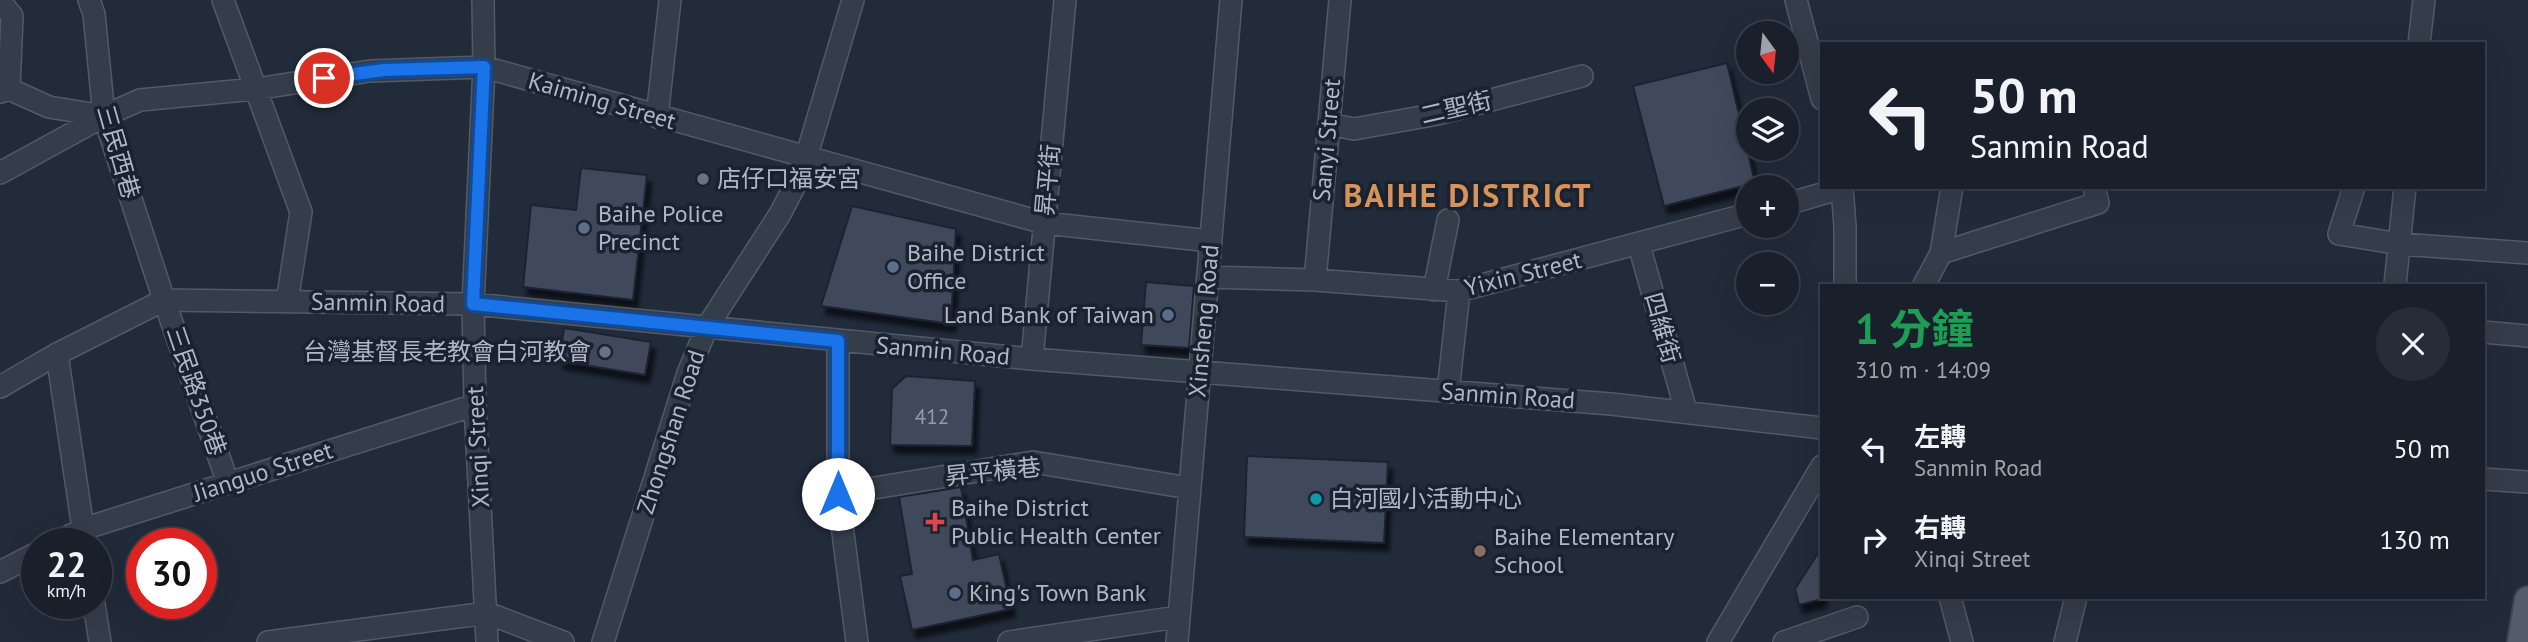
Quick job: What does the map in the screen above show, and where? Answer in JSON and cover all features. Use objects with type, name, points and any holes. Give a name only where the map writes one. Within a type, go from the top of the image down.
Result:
[{"type":"main road","points":[[2521,642],[2528,600]]},
{"type":"street","name":"三民西巷","points":[[89,0],[94,14],[104,116],[164,300]]},
{"type":"street","points":[[223,0],[301,212],[287,302]]},
{"type":"street","name":"Xinqi Street","points":[[483,0],[484,67],[473,304],[475,405],[487,642]]},
{"type":"street","points":[[657,117],[670,0]]},
{"type":"street","name":"Zhongshan Road","points":[[603,642],[688,373],[707,327],[780,214],[806,158],[853,0]]},
{"type":"street","name":"昇平街","points":[[1032,359],[1065,0]]},
{"type":"street","name":"Xinsheng Road","points":[[1177,642],[1231,0]]},
{"type":"street","name":"Sanyi Street","points":[[1315,280],[1340,0]]},
{"type":"street","points":[[1796,0],[1820,91]]},
{"type":"street","points":[[2419,42],[2424,0]]},
{"type":"street","points":[[0,1],[12,16],[5,91],[49,107],[104,116]]},
{"type":"street","name":"Kaiming Street","points":[[0,173],[104,116],[140,100],[257,89],[370,71],[484,67],[1044,223],[1211,241]]},
{"type":"street","name":"二聖街","points":[[1329,124],[1354,129],[1438,114],[1582,76]]},
{"type":"street","points":[[1799,201],[1839,189]]},
{"type":"street","points":[[1842,189],[1845,284]]},
{"type":"street","points":[[1925,284],[1941,253],[1952,189]]},
{"type":"street","points":[[2353,189],[2339,234],[2400,244],[2528,253]]},
{"type":"street","points":[[2395,284],[2405,189]]},
{"type":"street","points":[[1941,253],[2096,195]]},
{"type":"street","name":"Yixin Street","points":[[1209,278],[1315,280],[1459,291],[1736,217]]},
{"type":"street","points":[[1434,290],[1448,219]]},
{"type":"street","name":"四維街","points":[[1639,245],[1686,411]]},
{"type":"street","points":[[1448,392],[1459,291]]},
{"type":"street","name":"Sanmin Road","points":[[0,387],[57,354],[164,300],[473,304],[1032,359],[1686,411],[1820,428]]},
{"type":"street","name":"三民路350巷","points":[[164,300],[229,483]]},
{"type":"street","points":[[2485,332],[2528,337]]},
{"type":"street","points":[[838,341],[838,494],[857,642]]},
{"type":"street","points":[[57,354],[83,528]]},
{"type":"street","name":"Jianguo Street","points":[[108,528],[229,483],[475,405]]},
{"type":"street","name":"昇平橫巷","points":[[838,494],[1033,462],[1189,488]]},
{"type":"street","points":[[1718,642],[1820,469]]},
{"type":"street","points":[[2485,479],[2528,482]]},
{"type":"street","points":[[0,572],[21,561]]},
{"type":"street","points":[[1951,599],[1962,642]]},
{"type":"street","points":[[2065,642],[2076,599]]},
{"type":"street","points":[[268,642],[487,613],[563,642]]},
{"type":"street","points":[[1009,642],[1178,617]]},
{"type":"street","points":[[1784,642],[1857,618]]},
{"type":"street","points":[[96,619],[100,642]]},
{"type":"building","points":[[1727,63],[1736,102],[1736,161],[1750,161],[1753,175],[1736,175],[1736,188],[1664,206],[1633,86]]},
{"type":"building","name":"Baihe Police Precinct","points":[[581,168],[647,175],[633,300],[523,287],[531,205],[576,210]]},
{"type":"building","name":"Baihe District Office","points":[[852,206],[956,229],[951,324],[821,306]]},
{"type":"building","name":"Land Bank of Taiwan","points":[[1146,282],[1194,286],[1189,348],[1141,345]]},
{"type":"building","name":"台灣基督長老教會白河教會","points":[[564,328],[651,342],[645,375],[559,361]]},
{"type":"building","points":[[906,376],[975,381],[972,446],[890,445],[892,389]]},
{"type":"building","name":"白河國小活動中心","points":[[1247,456],[1388,462],[1384,543],[1244,537]]},
{"type":"building","points":[[961,487],[973,560],[999,554],[1011,609],[912,630],[900,576],[912,574],[899,497]]},
{"type":"building","points":[[1820,550],[1822,599],[1799,605],[1795,589]]},
{"type":"place","name":"店仔口福安宮","points":[[703,179]]},
{"type":"place","name":"Baihe Police Precinct","points":[[584,228]]},
{"type":"place","name":"Baihe District Office","points":[[893,267]]},
{"type":"place","name":"Land Bank of Taiwan","points":[[1168,315]]},
{"type":"place","name":"台灣基督長老教會白河教會","points":[[605,352]]},
{"type":"place","name":"白河國小活動中心","points":[[1316,499]]},
{"type":"place","name":"Baihe District Public Health Center","points":[[935,522]]},
{"type":"place","name":"Baihe Elementary School","points":[[1480,551]]},
{"type":"place","name":"King's Town Bank","points":[[955,593]]},
{"type":"district","name":"BAIHE DISTRICT","points":[[1468,196]]},
{"type":"route","points":[[324,78],[384,70],[484,67],[473,304],[838,341],[838,494]]}]
